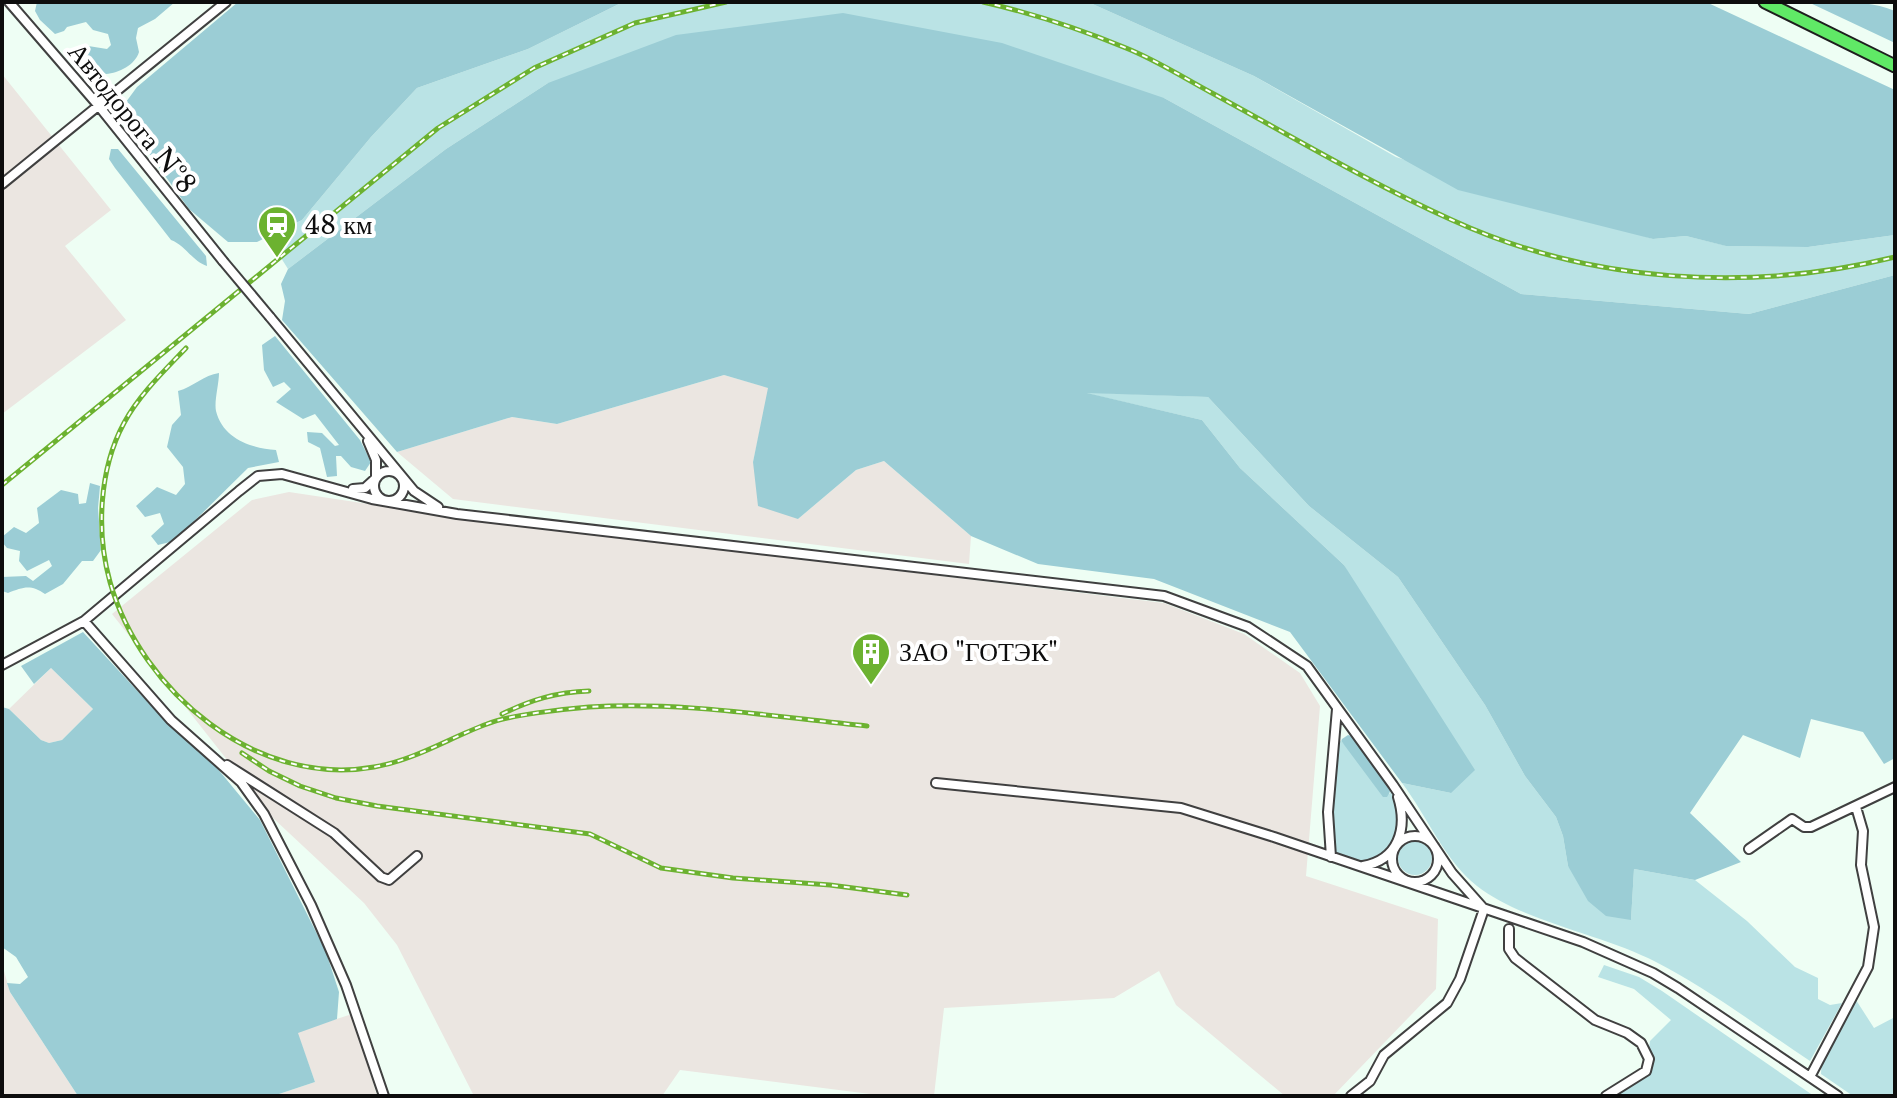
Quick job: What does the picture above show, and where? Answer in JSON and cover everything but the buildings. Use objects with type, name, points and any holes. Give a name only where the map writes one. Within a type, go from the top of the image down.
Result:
[{"type":"highway","points":[[1765,2],[1895,66]]},
{"type":"street","name":"Автодорога №8","points":[[9,2],[98,105],[363,431]]},
{"type":"street","points":[[2,184],[226,2]]},
{"type":"street","points":[[363,431],[375,457],[376,493],[386,501],[396,500],[405,486],[402,476]]},
{"type":"street","points":[[363,431],[426,501],[457,514]]},
{"type":"street","points":[[332,486],[362,489],[388,471],[402,476]]},
{"type":"street","points":[[2,665],[84,621],[258,476],[282,474],[386,501],[457,514],[1164,596],[1248,627],[1307,666],[1458,881],[1484,909]]},
{"type":"street","points":[[84,621],[171,720],[241,782],[264,814],[311,905],[346,985],[384,1096]]},
{"type":"street","points":[[1331,857],[1328,812],[1337,709]]},
{"type":"street","points":[[209,754],[334,833],[381,877],[389,880],[417,856]]},
{"type":"street","points":[[936,783],[1181,808],[1583,942],[1653,973],[1838,1096]]},
{"type":"street","points":[[1359,867],[1381,861],[1394,847],[1407,837],[1415,836],[1423,837],[1435,848],[1438,861],[1432,874],[1420,882],[1406,881],[1393,866],[1394,847],[1400,835],[1402,818],[1393,785]]},
{"type":"street","points":[[1749,849],[1792,819],[1804,827],[1811,827],[1895,787]]},
{"type":"street","points":[[1810,1077],[1868,967],[1874,927],[1861,865],[1863,831],[1856,807]]},
{"type":"street","points":[[1351,1096],[1370,1081],[1384,1055],[1447,1003],[1460,979],[1484,909]]},
{"type":"street","points":[[1509,929],[1509,949],[1515,958],[1595,1020],[1627,1033],[1641,1043],[1649,1059],[1646,1071],[1606,1096]]},
{"type":"shaded area","points":[[37,2],[175,2],[155,19],[138,28],[136,38],[139,52],[134,61],[121,70],[106,74],[76,53],[82,45],[107,49],[111,45],[108,34],[93,30],[86,22],[55,34],[40,20],[35,11]]},
{"type":"shaded area","points":[[238,2],[623,2],[528,49],[417,88],[371,137],[302,220],[257,242],[228,242],[189,209],[127,123],[126,102],[137,87]]},
{"type":"shaded area","points":[[623,2],[1088,2],[1254,76],[1396,157],[1653,239],[1686,236],[1727,246],[1808,247],[1895,235],[1895,275],[1749,314],[1521,294],[1164,98],[548,83],[446,149],[288,269],[268,237],[302,220],[371,137],[417,88],[528,49]]},
{"type":"shaded area","points":[[1088,2],[1706,2],[1895,90],[1895,235],[1808,247],[1726,246],[1686,236],[1653,239],[1458,190],[1254,76]]},
{"type":"shaded area","points":[[1808,2],[1864,3],[1895,11],[1895,43]]},
{"type":"shaded area","points":[[843,13],[1002,43],[1164,98],[1521,294],[1749,314],[1895,275],[1895,758],[1884,764],[1863,732],[1811,719],[1800,758],[1743,735],[1690,813],[1741,862],[1695,880],[1634,869],[1631,920],[1606,916],[1588,901],[1568,866],[1556,817],[1525,776],[1485,705],[1398,577],[1309,506],[1208,397],[1087,393],[1202,420],[1240,468],[1344,565],[1475,770],[1451,793],[1402,783],[1290,632],[1154,579],[1038,564],[971,536],[884,461],[856,470],[798,519],[758,506],[753,462],[768,388],[724,375],[557,424],[512,417],[397,452],[282,320],[285,301],[281,284],[288,269],[446,149],[548,83],[676,35]]},
{"type":"shaded area","points":[[2,74],[111,210],[65,246],[126,320],[2,414]]},
{"type":"shaded area","points":[[111,149],[118,149],[206,256],[207,266],[171,240],[109,159]]},
{"type":"shaded area","points":[[275,336],[360,440],[371,462],[365,471],[351,467],[341,456],[336,456],[337,476],[327,477],[320,448],[308,442],[307,432],[322,433],[335,446],[339,445],[315,414],[303,419],[276,402],[291,389],[284,382],[273,387],[264,370],[262,345]]},
{"type":"shaded area","points":[[219,373],[216,411],[225,429],[248,444],[276,450],[279,462],[248,468],[174,541],[158,545],[151,536],[164,524],[160,513],[145,517],[136,506],[157,487],[176,495],[185,484],[183,467],[167,447],[172,425],[181,415],[178,391]]},
{"type":"shaded area","points":[[724,375],[769,388],[753,462],[798,519],[856,470],[884,461],[971,536],[969,564],[453,499],[397,452],[512,417],[557,424]]},
{"type":"shaded area","points":[[1081,392],[1208,397],[1309,506],[1398,577],[1485,705],[1525,776],[1556,817],[1568,866],[1631,920],[1634,869],[1695,880],[1747,921],[1795,967],[1818,978],[1818,999],[1830,1005],[1842,1003],[1810,1061],[1715,997],[1656,962],[1517,909],[1477,886],[1466,876],[1402,783],[1451,793],[1344,565],[1240,468],[1202,420]]},
{"type":"shaded area","points":[[90,483],[100,486],[101,550],[93,561],[82,561],[63,584],[45,594],[31,588],[8,593],[2,591],[2,577],[26,576],[33,581],[52,566],[49,560],[27,571],[19,561],[20,551],[7,548],[2,537],[14,527],[26,533],[39,523],[37,508],[61,490],[78,494],[79,504],[86,503]]},
{"type":"shaded area","points":[[289,492],[455,517],[1164,603],[1244,634],[1300,673],[1320,706],[1306,876],[1438,919],[1436,989],[1333,1096],[1285,1096],[1176,1005],[1159,971],[1114,998],[944,1008],[934,1096],[886,1096],[680,1070],[662,1096],[474,1096],[397,945],[364,903],[273,818],[112,614],[252,500]]},
{"type":"shaded area","points":[[83,632],[167,723],[217,768],[260,820],[326,952],[339,992],[337,1019],[298,1033],[315,1082],[273,1096],[78,1096],[10,992],[7,983],[20,984],[28,977],[16,957],[2,947],[2,707],[9,709],[41,740],[49,743],[62,740],[93,709],[51,668],[34,684],[21,666]]},
{"type":"shaded area","points":[[51,668],[93,709],[62,740],[49,743],[41,740],[9,709]]},
{"type":"shaded area","points":[[1348,735],[1391,790],[1387,797],[1383,797],[1342,742]]},
{"type":"shaded area","points":[[1342,739],[1390,794],[1391,790],[1396,805],[1394,836],[1378,857],[1365,862],[1350,861],[1334,853],[1333,796]]},
{"type":"shaded area","points":[[1415,841],[1427,846],[1432,858],[1427,870],[1415,875],[1403,870],[1398,858],[1403,846]]},
{"type":"shaded area","points":[[2,964],[10,992],[78,1096],[2,1096]]},
{"type":"shaded area","points":[[1604,965],[1639,977],[1662,991],[1814,1096],[1606,1096],[1646,1071],[1650,1041],[1671,1020],[1634,989],[1598,977]]},
{"type":"shaded area","points":[[1856,1000],[1874,1028],[1895,1017],[1895,1096],[1853,1096],[1821,1074],[1822,1054],[1849,1002]]},
{"type":"shaded area","points":[[352,1014],[377,1096],[273,1096],[315,1082],[297,1032]]},
{"type":"railway","points":[[2,485],[438,128],[534,68],[635,23],[726,2]]},
{"type":"railway","points":[[983,2],[1055,22],[1137,53],[1421,206],[1504,241],[1558,257],[1614,269],[1670,276],[1727,278],[1840,268],[1895,257]]},
{"type":"railway","points":[[186,348],[137,403],[116,441],[109,460],[102,501],[106,563],[125,622],[148,660],[176,694],[210,724],[247,747],[288,762],[330,770],[374,767],[418,754],[497,721],[589,707],[658,706],[867,726]]},
{"type":"railway","points":[[502,714],[544,698],[589,691]]},
{"type":"railway","points":[[242,753],[300,786],[336,798],[590,834],[661,868],[907,895]]},
{"type":"place","name":"48 км","points":[[277,259]]},
{"type":"place","name":"ЗАО \"ГОТЭК\"","points":[[871,686]]}]
